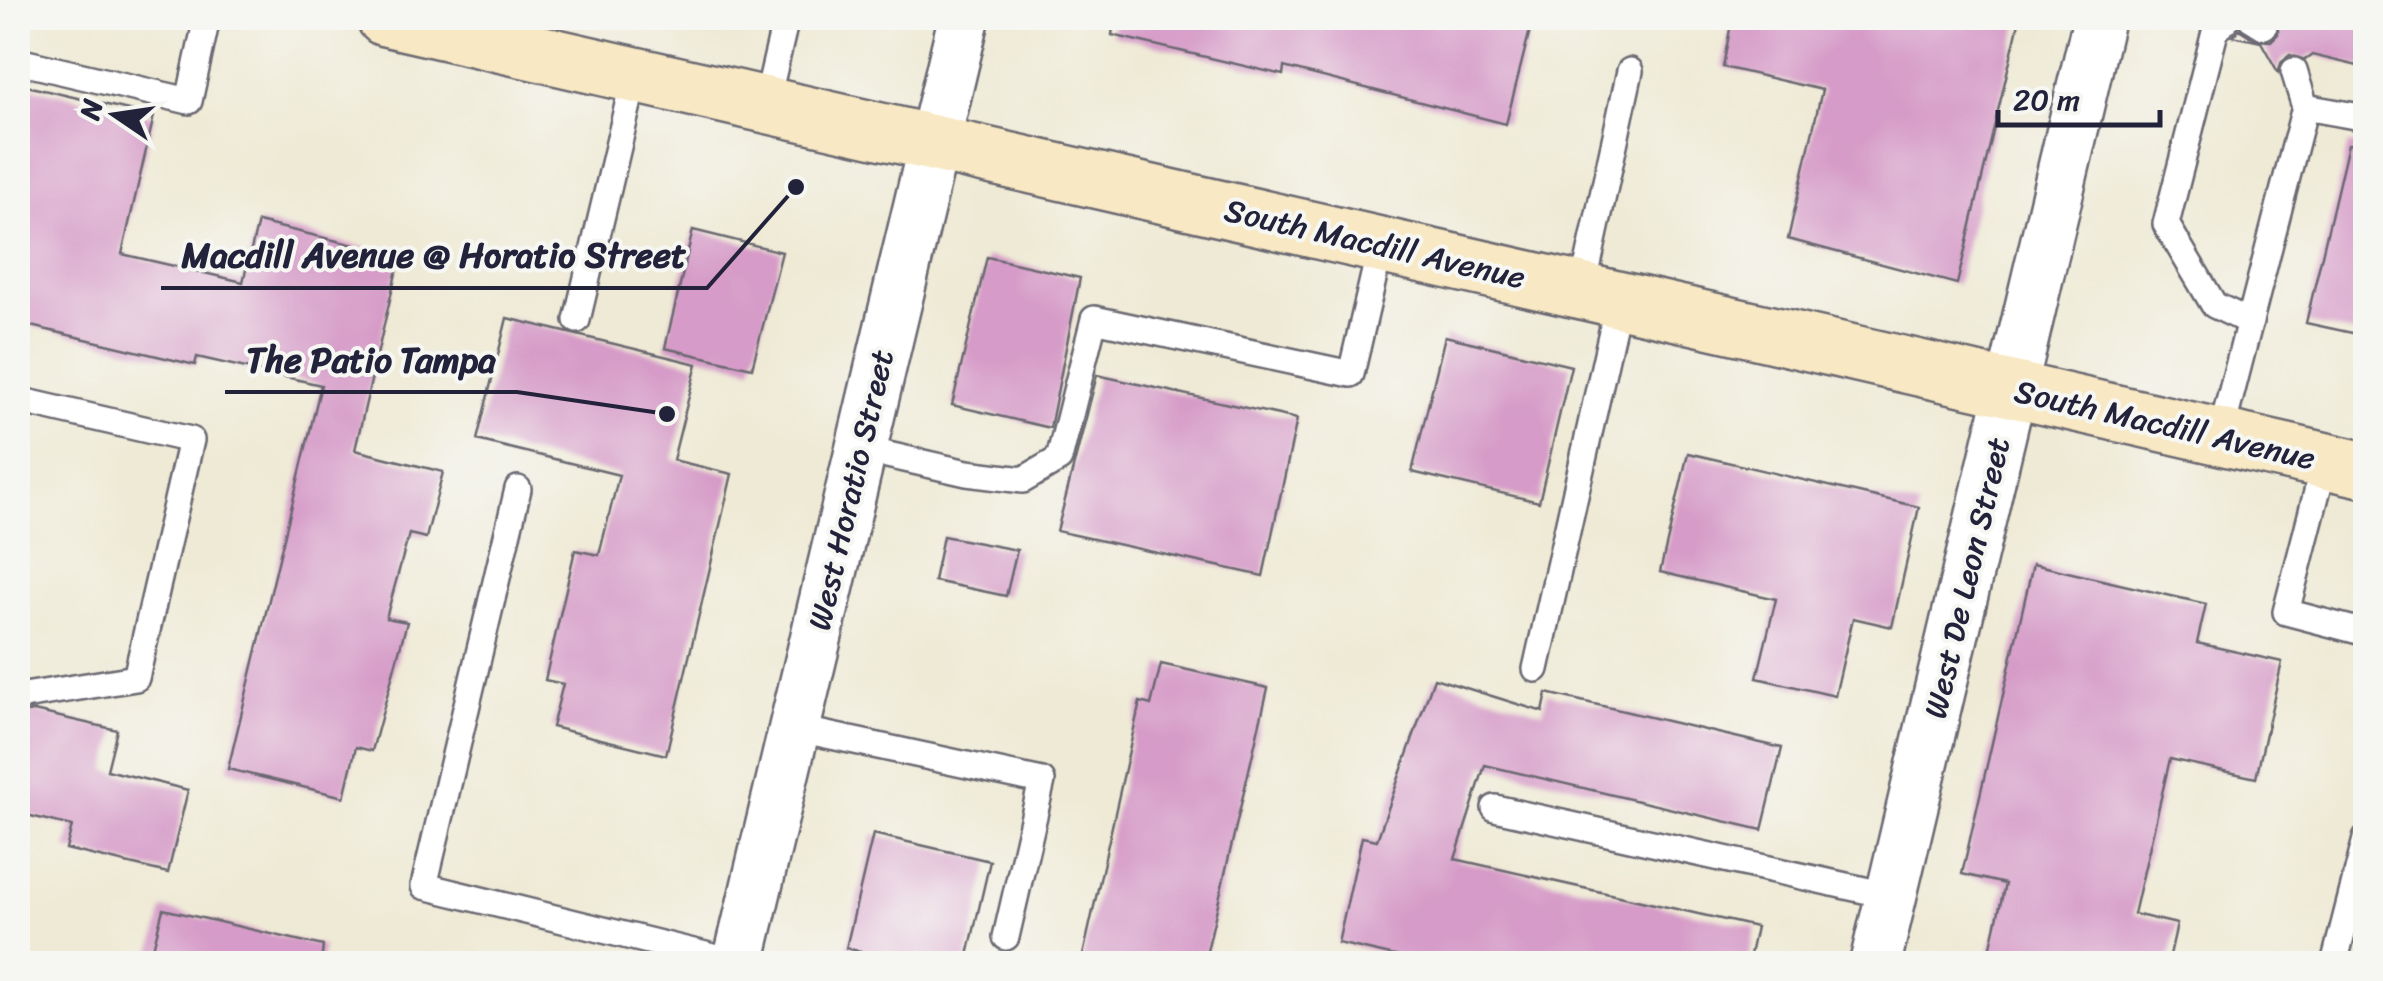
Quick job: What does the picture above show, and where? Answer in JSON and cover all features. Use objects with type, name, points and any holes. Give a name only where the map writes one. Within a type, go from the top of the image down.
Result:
[{"type":"street","name":"South Macdill Avenue","points":[[385,18],[485,28],[635,75],[2345,465]]},
{"type":"street","name":"West Horatio Street","points":[[738,963],[964,18]]},
{"type":"street","name":"West De Leon Street","points":[[1875,964],[2099,18]]},
{"type":"lane","points":[[18,61],[189,102],[208,18]]},
{"type":"lane","points":[[766,104],[786,18]]},
{"type":"lane","points":[[2227,18],[2215,32],[2166,224],[2214,305],[2250,322]]},
{"type":"lane","points":[[1536,669],[1601,296],[1630,71]]},
{"type":"lane","points":[[2220,438],[2306,107],[2294,72]]},
{"type":"lane","points":[[577,320],[635,75]]},
{"type":"lane","points":[[2306,107],[2366,118]]},
{"type":"lane","points":[[861,449],[967,474],[1023,480],[1059,459],[1094,319],[1351,374],[1381,246]]},
{"type":"lane","points":[[18,400],[190,440],[136,678],[18,697]]},
{"type":"lane","points":[[2345,465],[2286,612],[2366,633]]},
{"type":"lane","points":[[518,489],[424,886],[738,963]]},
{"type":"lane","points":[[794,728],[1042,781],[1006,937]]},
{"type":"lane","points":[[1494,808],[1891,896]]},
{"type":"lane","points":[[2334,964],[2366,839]]},
{"type":"building","points":[[1114,18],[1533,18],[1506,124],[1284,67],[1283,75],[1112,35]]},
{"type":"building","points":[[1732,18],[2020,18],[1957,284],[1788,239],[1822,90],[1723,67]]},
{"type":"building","points":[[2278,18],[2366,18],[2366,68],[2312,55],[2305,60],[2290,55],[2282,61],[2278,72],[2261,42],[2233,36],[2239,29],[2256,40],[2271,41],[2278,34]]},
{"type":"building","points":[[18,84],[154,116],[122,254],[243,282],[258,222],[400,256],[355,450],[443,472],[426,538],[409,534],[386,618],[407,622],[372,751],[356,747],[344,797],[228,769],[321,385],[197,357],[195,365],[18,323]]},
{"type":"building","points":[[2348,144],[2366,146],[2366,336],[2306,323]]},
{"type":"building","points":[[693,230],[782,252],[752,368],[665,348]]},
{"type":"building","points":[[987,257],[1080,278],[1050,428],[952,405]]},
{"type":"building","points":[[507,318],[697,364],[673,460],[732,474],[666,755],[552,727],[563,684],[545,680],[575,550],[599,555],[619,475],[477,440]]},
{"type":"building","points":[[1445,336],[1571,366],[1539,502],[1412,472]]},
{"type":"building","points":[[1097,375],[1297,419],[1263,576],[1057,531]]},
{"type":"building","points":[[1688,453],[1919,507],[1892,627],[1853,618],[1835,696],[1757,678],[1776,599],[1660,572]]},
{"type":"building","points":[[943,536],[1017,550],[1006,596],[934,581]]},
{"type":"building","points":[[2033,564],[2206,604],[2197,643],[2282,662],[2256,778],[2170,759],[2134,914],[2177,924],[2168,964],[1987,964],[2005,884],[1962,874]]},
{"type":"building","points":[[1161,664],[1268,688],[1204,964],[1081,964],[1140,702],[1151,705]]},
{"type":"building","points":[[1434,678],[1543,712],[1547,693],[1782,748],[1762,830],[1485,765],[1455,859],[1756,927],[1748,964],[1430,964],[1338,943],[1362,837],[1377,840]]},
{"type":"building","points":[[34,711],[117,730],[107,770],[188,790],[168,873],[66,849],[72,826],[18,813],[18,713]]},
{"type":"building","points":[[873,834],[990,861],[966,964],[911,964],[846,948]]},
{"type":"building","points":[[163,909],[323,946],[321,964],[149,964]]},
{"type":"place","name":"Macdill Avenue @ Horatio Street","points":[[796,187]]},
{"type":"place","name":"The Patio Tampa","points":[[667,414]]}]
